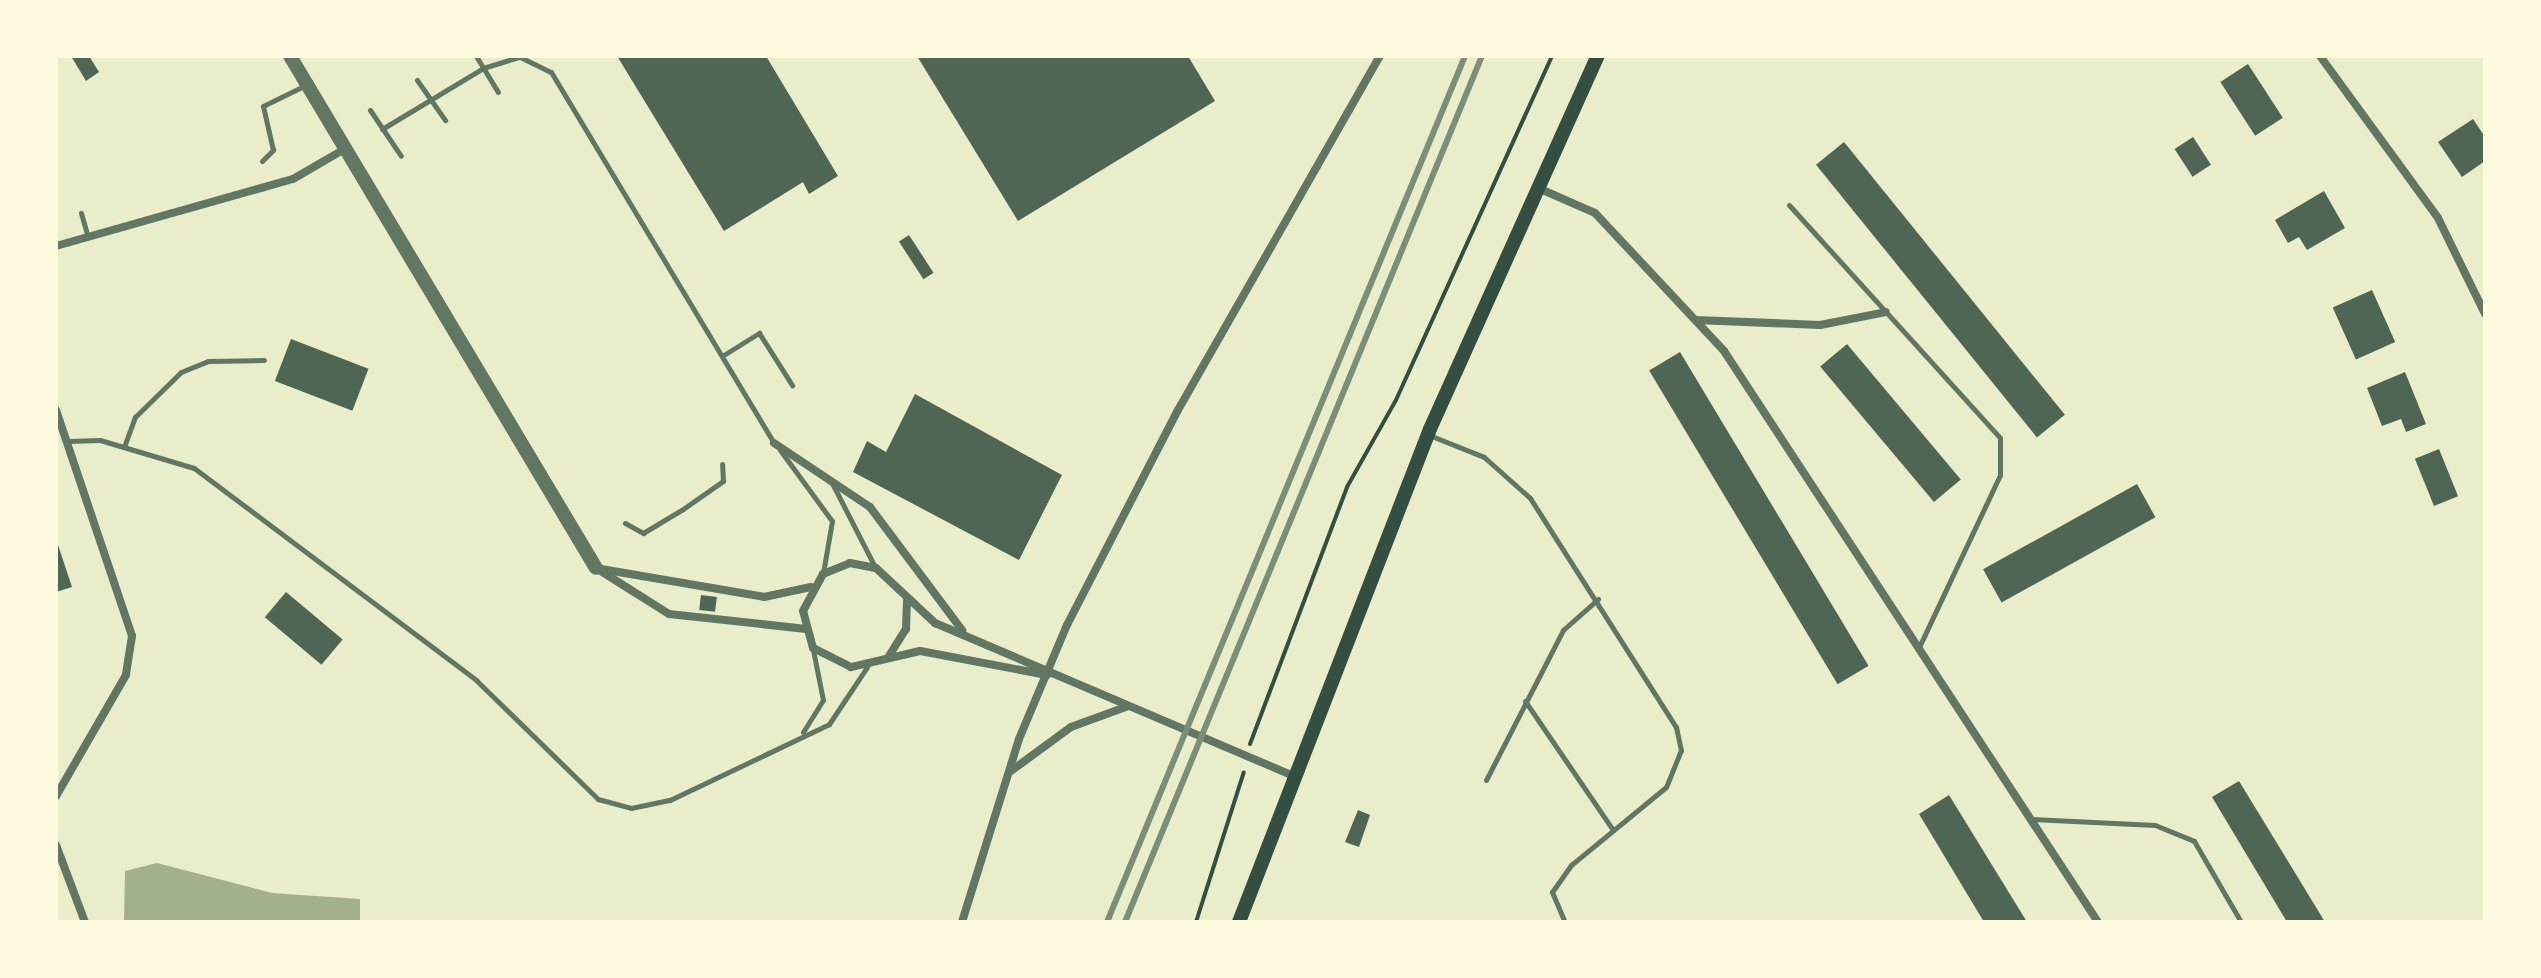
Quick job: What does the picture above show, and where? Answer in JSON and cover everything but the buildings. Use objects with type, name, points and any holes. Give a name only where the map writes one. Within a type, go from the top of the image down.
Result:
[{"type":"main road","points":[[1239,922],[1291,775],[1428,435],[1598,56]]},
{"type":"street","points":[[290,56],[343,150],[596,568],[669,614],[806,629]]},
{"type":"street","points":[[962,922],[1010,772],[1047,675],[1178,410],[1380,56]]},
{"type":"street","points":[[2320,56],[2438,218],[2485,314]]},
{"type":"street","points":[[56,246],[293,179],[343,150]]},
{"type":"street","points":[[1538,188],[1595,213],[1724,351],[2098,922]]},
{"type":"street","points":[[1696,320],[1820,325],[1886,312]]},
{"type":"street","points":[[56,410],[69,441],[132,636],[126,675],[56,796]]},
{"type":"street","points":[[774,443],[870,507],[963,630]]},
{"type":"street","points":[[596,568],[764,597],[811,587],[823,574],[850,563],[876,568],[895,580],[907,601],[935,623],[963,630],[1047,675],[1291,775]]},
{"type":"street","points":[[811,587],[806,629],[813,648],[830,660],[867,667],[889,656],[920,651],[1047,675]]},
{"type":"street","points":[[889,656],[906,629],[907,601]]},
{"type":"street","points":[[1010,772],[1071,727],[1126,707]]},
{"type":"street","points":[[56,845],[85,922]]},
{"type":"lane","points":[[476,56],[498,92]]},
{"type":"lane","points":[[382,129],[483,68],[520,57],[551,72],[774,443],[832,521],[823,574]]},
{"type":"lane","points":[[417,80],[445,120]]},
{"type":"lane","points":[[262,161],[273,150],[263,106],[306,85]]},
{"type":"lane","points":[[370,110],[401,156]]},
{"type":"lane","points":[[1789,205],[2000,438],[2000,475],[1919,647]]},
{"type":"lane","points":[[81,213],[88,237]]},
{"type":"lane","points":[[722,356],[759,333],[792,385]]},
{"type":"lane","points":[[124,447],[135,417],[181,372],[208,361],[264,360]]},
{"type":"lane","points":[[1428,435],[1484,457],[1509,476],[1598,599],[1676,727],[1681,750],[1666,787],[1571,865],[1552,892],[1565,922]]},
{"type":"lane","points":[[69,441],[124,447],[194,468],[476,680],[598,799],[631,808],[670,800],[829,724],[867,667]]},
{"type":"lane","points":[[625,523],[643,533],[683,509],[723,481],[722,464]]},
{"type":"lane","points":[[831,482],[876,568]]},
{"type":"lane","points":[[1486,780],[1524,700],[1563,630],[1598,599]]},
{"type":"lane","points":[[670,800],[807,730],[823,700],[813,648]]},
{"type":"lane","points":[[1524,700],[1613,830]]},
{"type":"lane","points":[[2032,819],[2155,825],[2194,841],[2241,922]]},
{"type":"path","points":[[1196,922],[1247,757],[1347,487],[1396,400],[1552,56]]},
{"type":"shaded area","points":[[157,863],[272,893],[360,899],[360,922],[124,922],[125,871]]},
{"type":"railway","points":[[1107,922],[1465,56]]},
{"type":"railway","points":[[1125,922],[1482,56]]}]
